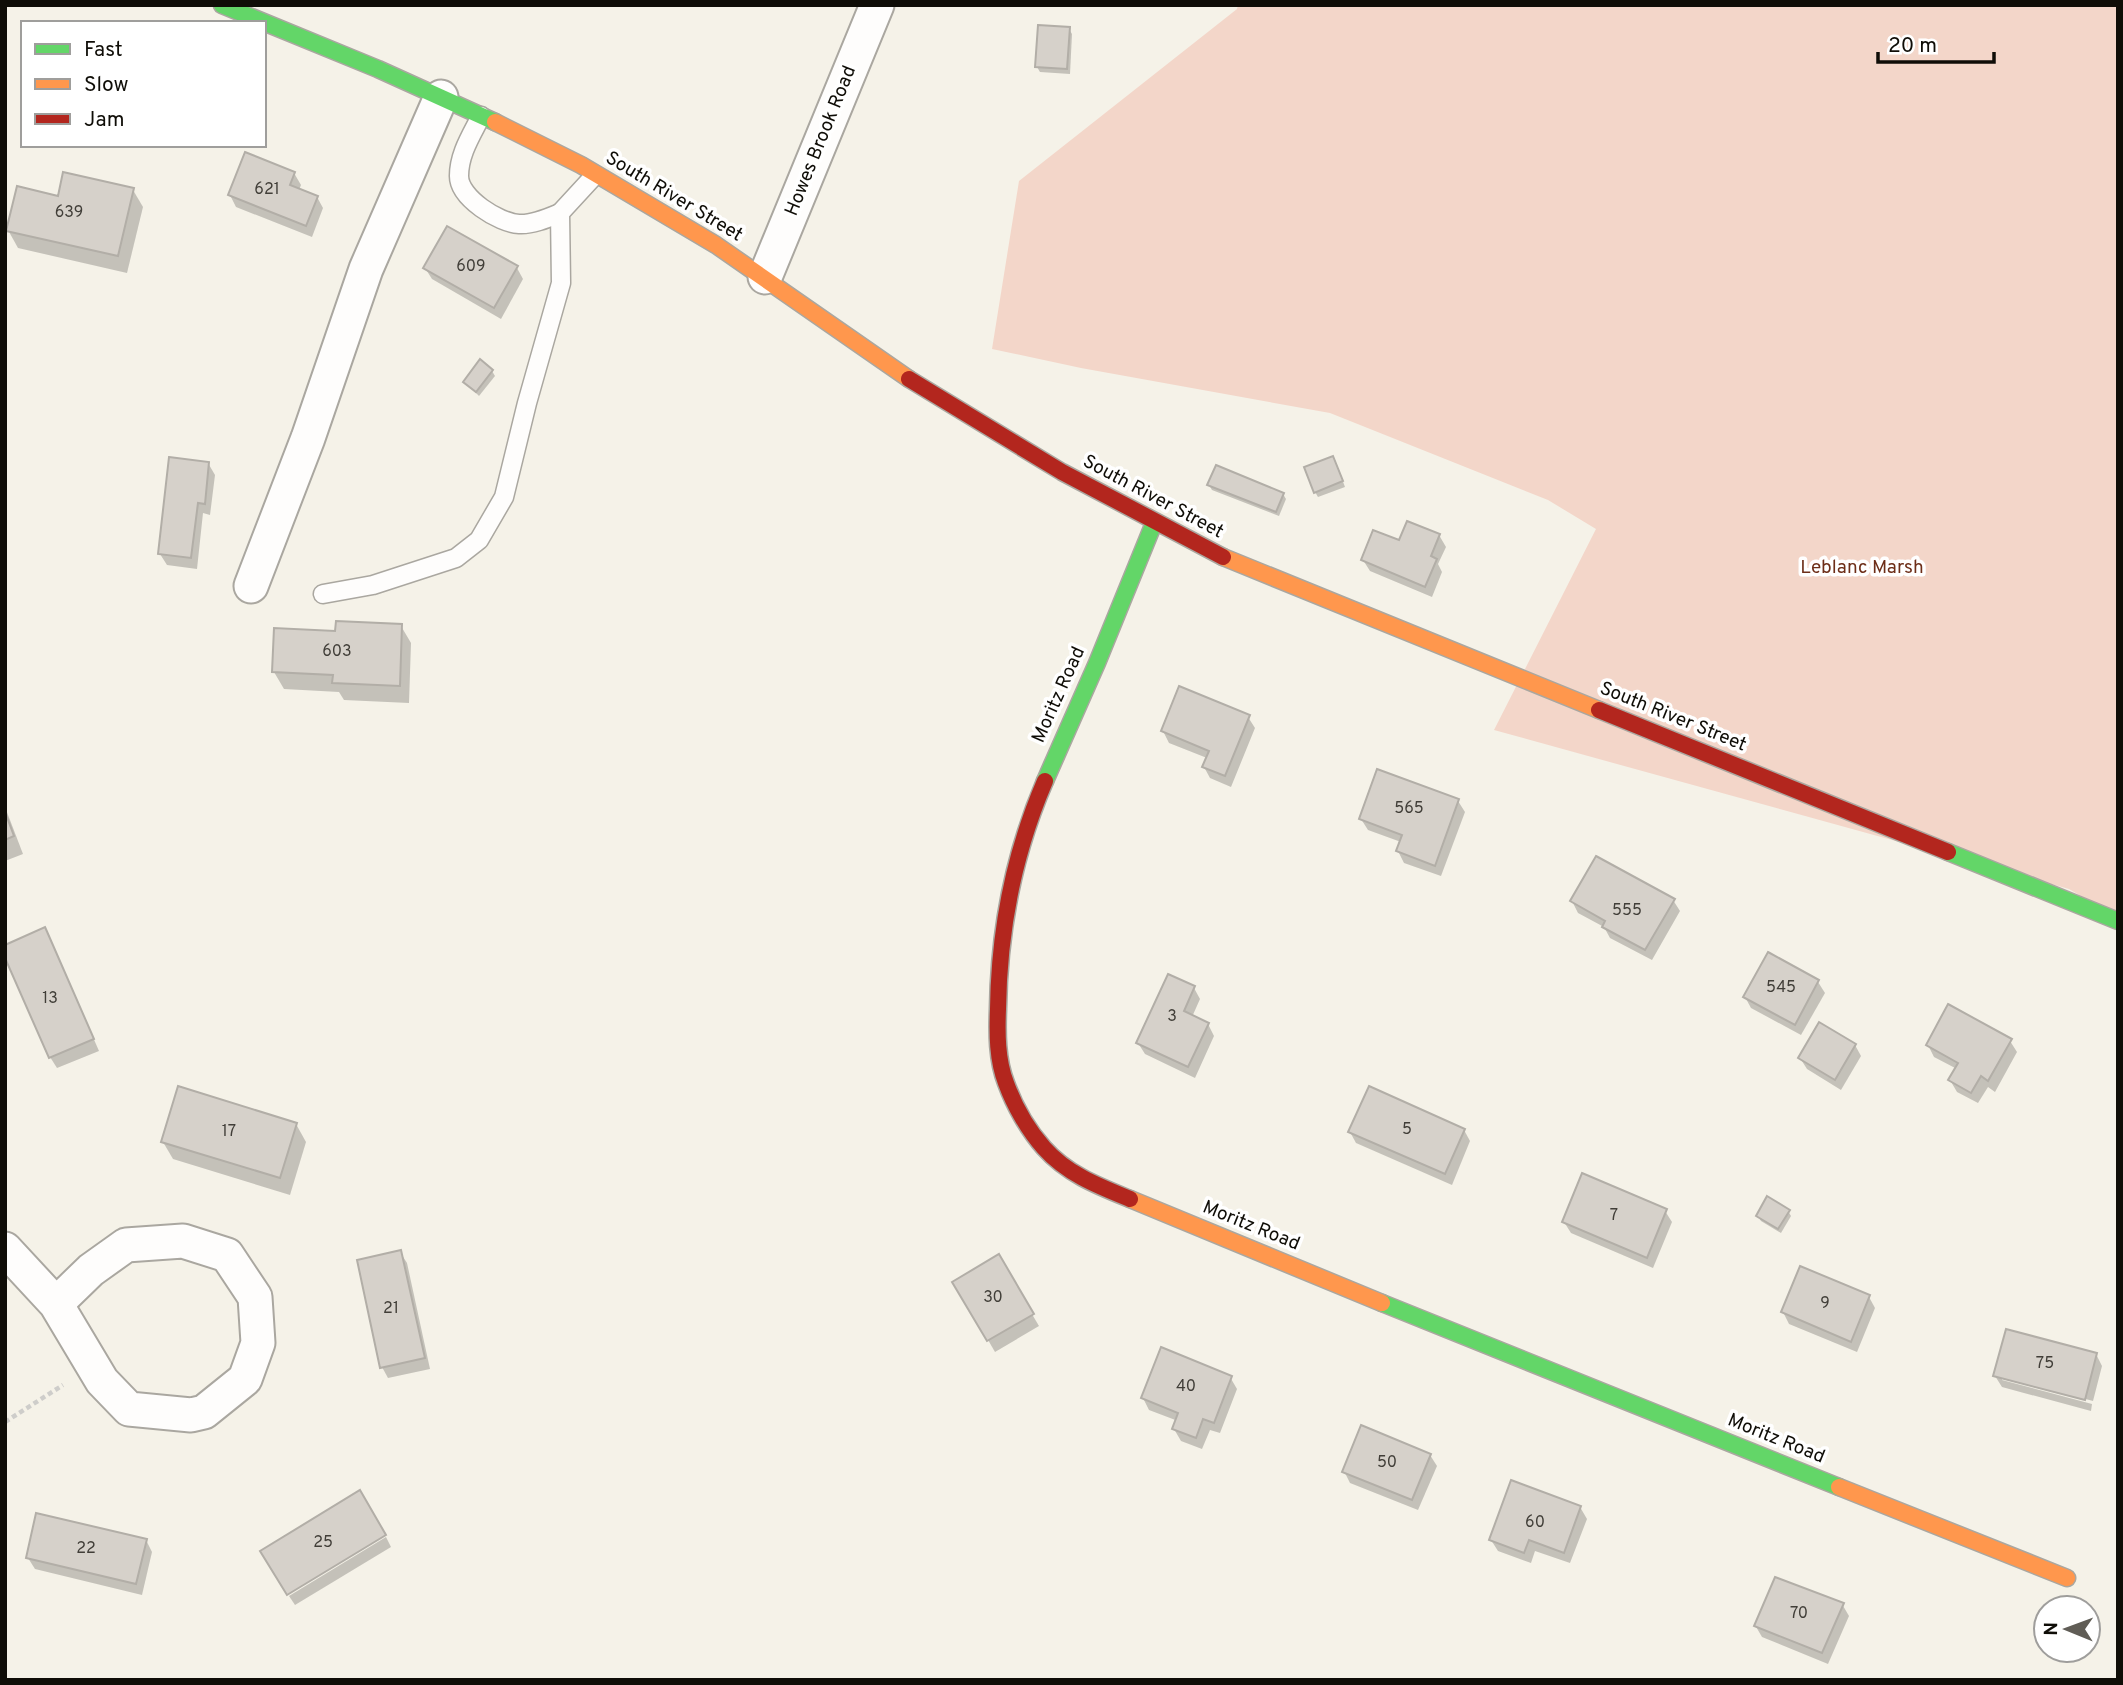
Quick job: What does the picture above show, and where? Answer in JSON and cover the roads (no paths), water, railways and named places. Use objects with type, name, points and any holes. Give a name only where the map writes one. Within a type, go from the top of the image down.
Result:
[{"type":"street","name":"South River Street","points":[[222,5],[262,21]]},
{"type":"street","name":"Howes Brook Road","points":[[765,277],[877,5]]},
{"type":"street","name":"South River Street","points":[[266,23],[396,75],[627,192],[765,277],[905,376],[1001,438],[1154,523],[1222,557],[2118,921]]},
{"type":"street","points":[[251,586],[308,438],[366,269],[441,97]]},
{"type":"street","name":"Moritz Road","points":[[1154,523],[1034,807],[1015,870],[1003,927],[997,1039],[1005,1082],[1022,1116],[1044,1148],[1083,1180],[1538,1367],[2067,1578]]},
{"type":"street","points":[[5,1248],[56,1304],[102,1381],[129,1409],[191,1415],[204,1412],[245,1379],[258,1343],[255,1297],[227,1255],[183,1241],[126,1245],[91,1270],[56,1304]]},
{"type":"lane","points":[[481,116],[460,158],[458,180],[473,201],[487,213],[519,224],[539,221],[561,213],[595,175]]},
{"type":"lane","points":[[323,594],[373,585],[456,558],[479,540],[504,497],[561,283],[561,213]]},
{"type":"park label","name":"Leblanc Marsh","points":[[1862,568]]}]
